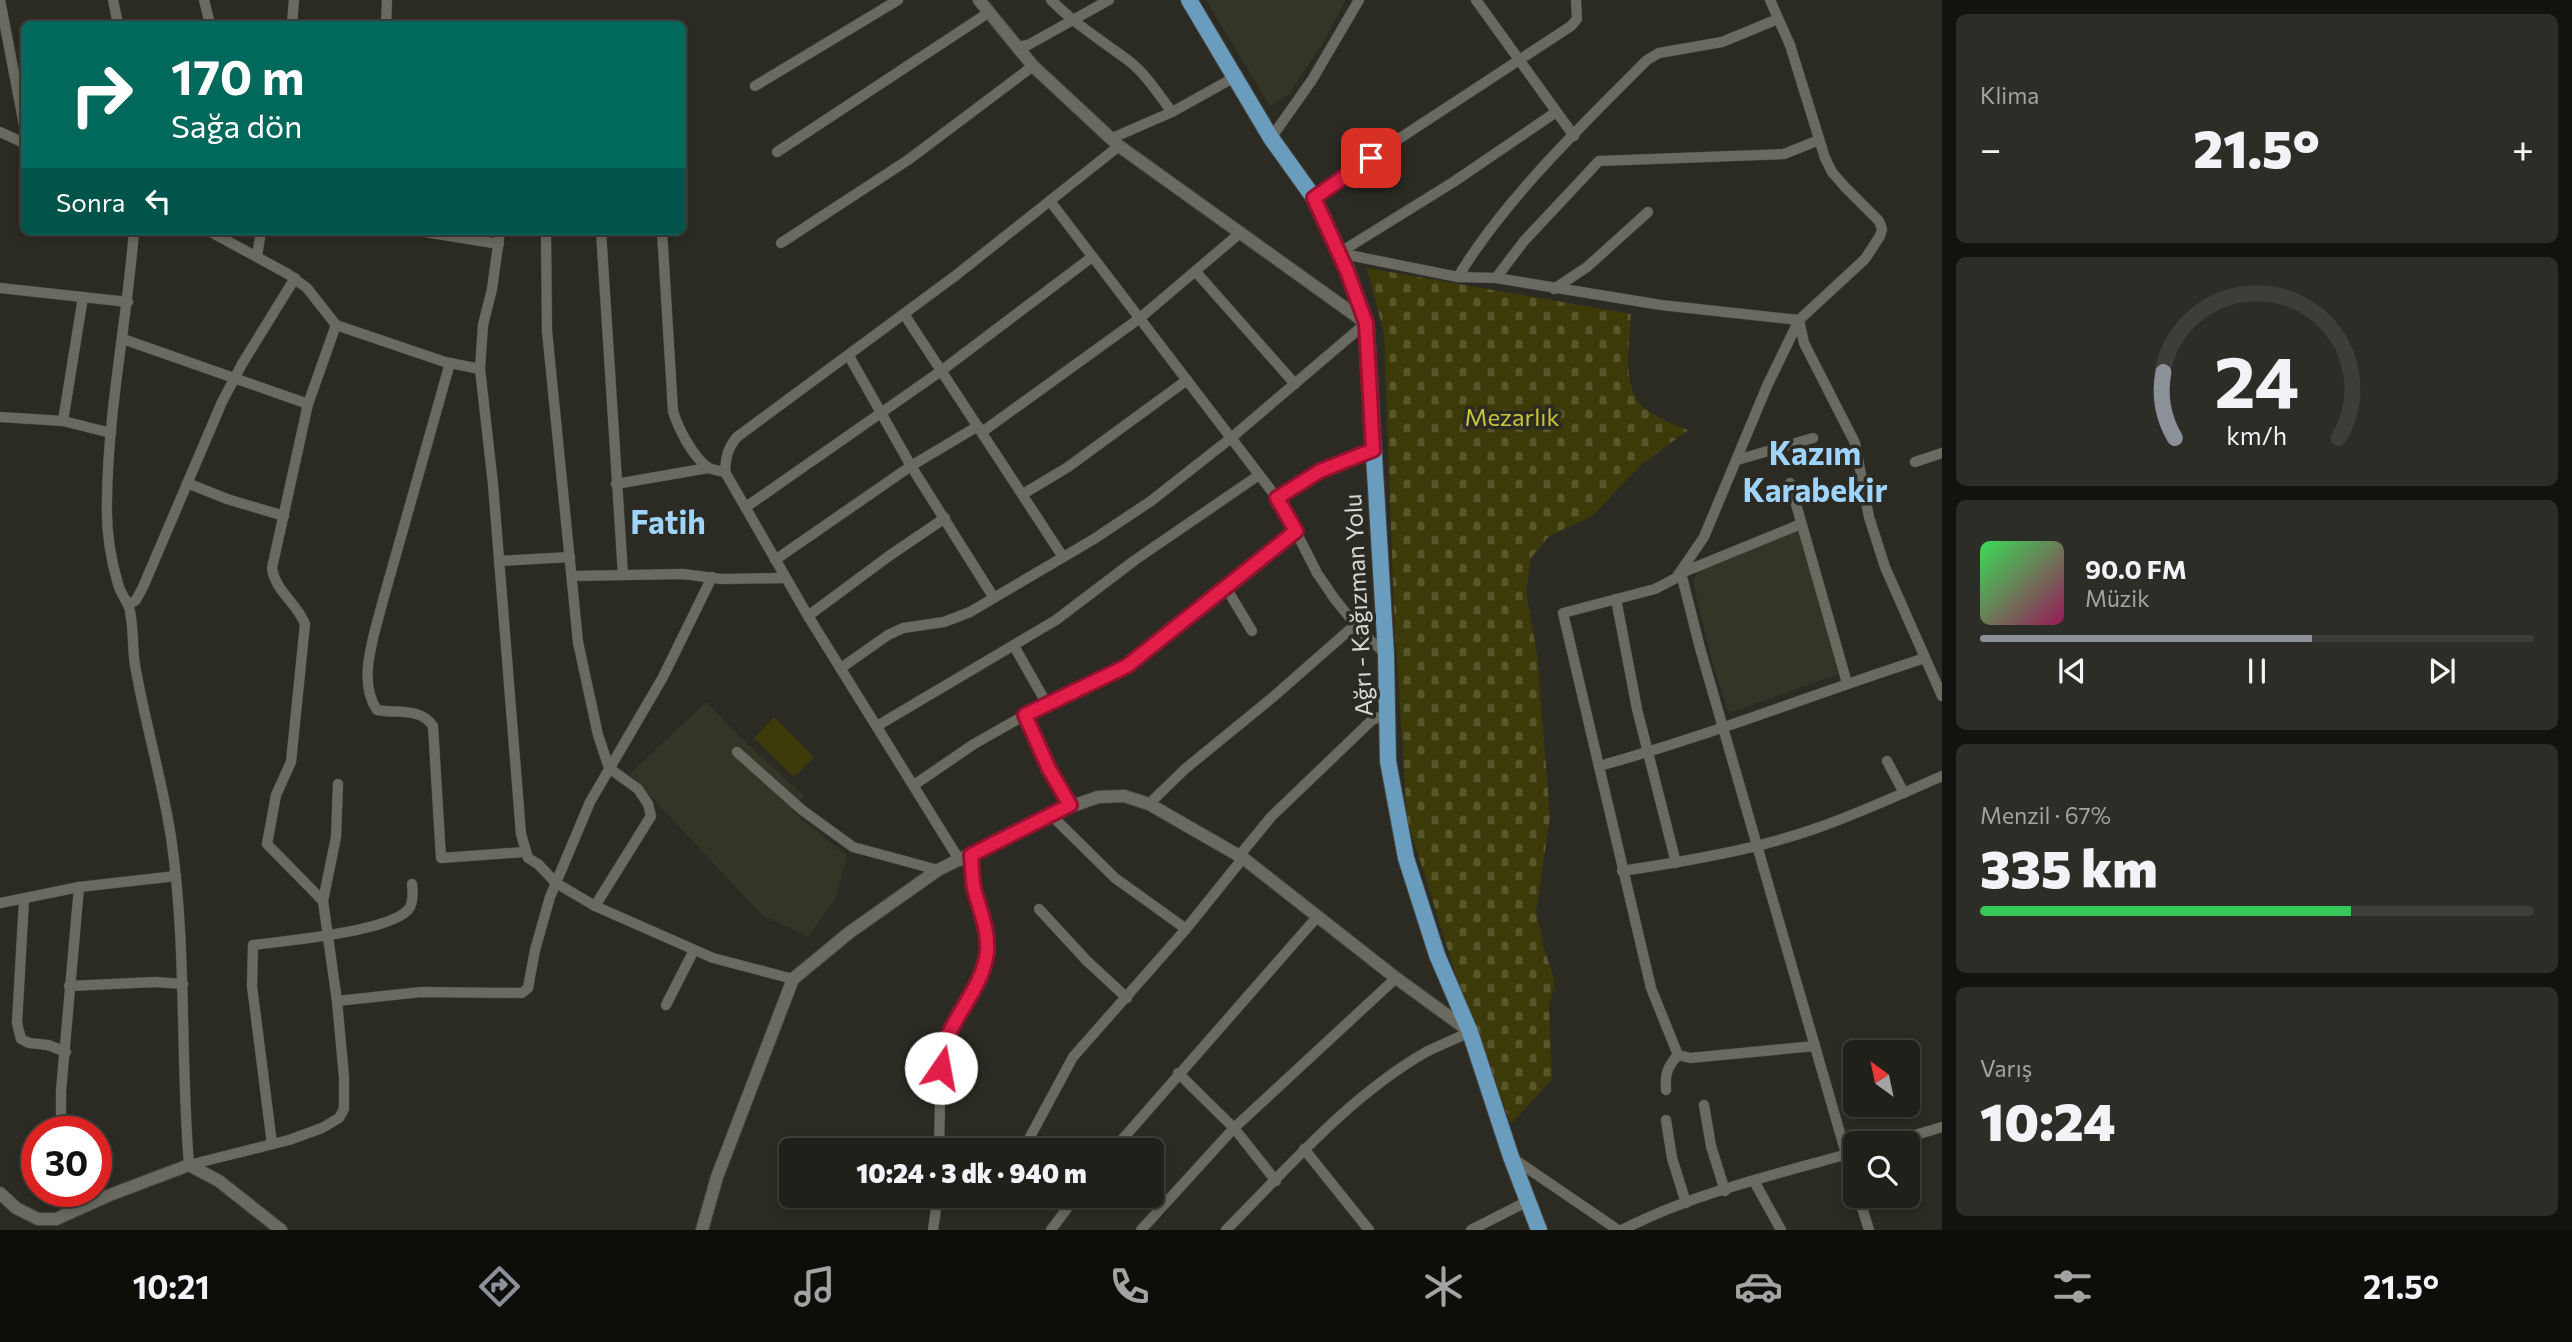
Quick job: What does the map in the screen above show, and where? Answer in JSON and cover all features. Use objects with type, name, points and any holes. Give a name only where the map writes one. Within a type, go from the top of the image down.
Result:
[{"type":"main road","name":"Ağrı - Kağızman Yolu","points":[[1189,0],[1271,138],[1314,198],[1366,323],[1386,654],[1388,761],[1406,858],[1437,955],[1470,1032],[1511,1157],[1539,1230]]},
{"type":"street","points":[[0,0],[21,109]]},
{"type":"street","points":[[113,0],[117,21]]},
{"type":"street","points":[[204,0],[209,21]]},
{"type":"street","points":[[292,21],[294,0]]},
{"type":"street","points":[[386,21],[387,0]]},
{"type":"street","points":[[755,86],[898,0]]},
{"type":"street","points":[[841,668],[888,635],[903,628],[944,622],[970,612],[1151,501],[1231,438],[1366,323],[1115,142],[1033,65],[979,0]]},
{"type":"street","points":[[1051,0],[1070,20],[1129,61],[1172,112]]},
{"type":"street","points":[[1017,47],[1028,45],[1109,0]]},
{"type":"street","points":[[1271,138],[1312,80],[1359,0]]},
{"type":"street","points":[[1476,0],[1574,136]]},
{"type":"street","points":[[1314,198],[1571,26],[1577,19],[1576,0]]},
{"type":"street","points":[[1770,0],[1790,45],[1832,172],[1879,221],[1882,229],[1880,236],[1865,259],[1799,320],[1767,386],[1704,537],[1676,579],[1655,589],[1563,613],[1651,988],[1678,1055],[1690,1059],[1815,1046]]},
{"type":"street","points":[[777,152],[988,13]]},
{"type":"street","points":[[1458,277],[1471,255],[1533,179],[1634,74],[1659,53],[1722,42],[1778,19]]},
{"type":"street","points":[[781,243],[908,160],[1033,65]]},
{"type":"street","points":[[939,1138],[941,1055],[950,1028],[982,973],[987,952],[986,935],[965,858],[914,786],[775,560],[725,472],[729,446],[737,437],[849,356],[1051,201],[1115,142],[1235,77]]},
{"type":"street","points":[[1339,253],[1455,181],[1556,112]]},
{"type":"street","points":[[0,132],[21,142]]},
{"type":"street","points":[[1496,278],[1524,241],[1599,161],[1784,155],[1819,139]]},
{"type":"street","points":[[1051,201],[1277,498],[1317,573],[1355,625],[1386,654]]},
{"type":"street","points":[[1553,289],[1587,267],[1648,212]]},
{"type":"street","points":[[775,560],[911,466],[980,429],[1140,318],[1240,233]]},
{"type":"street","points":[[134,235],[111,433],[107,500],[109,541],[118,584],[128,605],[135,665],[158,767],[176,876],[182,941],[184,1096],[189,1165]]},
{"type":"street","points":[[217,235],[295,278],[307,288],[336,325],[450,363],[480,369]]},
{"type":"street","points":[[257,256],[260,235]]},
{"type":"street","points":[[444,235],[499,244]]},
{"type":"street","points":[[500,235],[492,289],[483,325],[480,369],[493,484],[521,834],[525,852],[528,858],[538,864],[556,883],[595,906],[713,958],[793,979]]},
{"type":"street","points":[[546,235],[547,331],[578,642],[598,735],[609,768],[638,789],[648,804],[651,816],[595,906]]},
{"type":"street","points":[[601,235],[623,575]]},
{"type":"street","points":[[662,235],[673,411],[677,425],[690,447],[708,468]]},
{"type":"street","points":[[1339,253],[1458,277],[1496,278],[1661,305],[1799,320]]},
{"type":"street","points":[[746,507],[941,371],[1092,257]]},
{"type":"street","points":[[1196,272],[1295,384]]},
{"type":"street","points":[[128,605],[136,600],[143,587],[187,482],[236,377],[295,278]]},
{"type":"street","points":[[0,288],[128,302]]},
{"type":"street","points":[[63,421],[83,297]]},
{"type":"street","points":[[904,314],[1063,557]]},
{"type":"street","points":[[1799,320],[1804,343],[1855,443],[1869,517],[1881,555],[1942,696]]},
{"type":"street","points":[[323,901],[267,844],[276,795],[291,762],[305,624],[301,613],[275,584],[272,568],[308,404],[336,325]]},
{"type":"street","points":[[123,338],[308,404]]},
{"type":"street","points":[[849,356],[911,466],[994,598]]},
{"type":"street","points":[[450,363],[382,604],[373,641],[369,693],[377,710],[420,714],[433,726],[441,858],[525,852]]},
{"type":"street","points":[[1023,494],[1068,467],[1187,380]]},
{"type":"street","points":[[0,417],[63,421],[111,433]]},
{"type":"street","points":[[1737,460],[1812,438]]},
{"type":"street","points":[[1277,498],[1320,471],[1373,450]]},
{"type":"street","points":[[1915,462],[1942,453]]},
{"type":"street","points":[[616,484],[708,468],[725,472]]},
{"type":"street","points":[[877,726],[1056,620],[1135,559],[1259,475]]},
{"type":"street","points":[[187,482],[227,499],[284,516]]},
{"type":"street","points":[[1790,483],[1847,683]]},
{"type":"street","points":[[808,616],[944,518]]},
{"type":"street","points":[[1681,573],[1801,524]]},
{"type":"street","points":[[914,786],[974,744],[1025,715],[1127,666],[1296,531]]},
{"type":"street","points":[[499,561],[570,557]]},
{"type":"street","points":[[572,576],[683,573],[712,577],[786,578]]},
{"type":"street","points":[[1681,573],[1815,1046],[1843,1132]]},
{"type":"street","points":[[337,1001],[421,992],[522,993],[528,988],[542,924],[556,883],[590,803],[663,677],[712,577]]},
{"type":"street","points":[[1225,586],[1252,631]]},
{"type":"street","points":[[1616,599],[1637,709],[1650,751],[1676,863]]},
{"type":"street","points":[[1149,804],[1175,778],[1273,698],[1355,625]]},
{"type":"street","points":[[1014,646],[1048,706]]},
{"type":"street","points":[[1599,766],[1788,706],[1847,683],[1924,659]]},
{"type":"street","points":[[1029,1138],[1073,1057],[1186,929],[1271,817],[1372,720],[1387,714]]},
{"type":"street","points":[[1025,715],[1049,769],[1070,805]]},
{"type":"street","points":[[737,752],[802,810],[853,847],[938,870]]},
{"type":"street","points":[[1887,761],[1904,793]]},
{"type":"street","points":[[1622,871],[1676,863],[1815,829],[1942,775]]},
{"type":"street","points":[[0,1193],[16,1208],[38,1219],[56,1219],[107,1196],[189,1165],[272,1144],[321,1128],[339,1118],[344,1110],[344,1077],[323,901],[336,837],[338,784]]},
{"type":"street","points":[[702,1230],[721,1165],[793,979],[850,932],[938,870],[1070,805],[1098,797],[1125,796],[1149,804],[1241,857],[1470,1032],[1425,1053],[1367,1094],[1304,1149],[1226,1230]]},
{"type":"street","points":[[1050,814],[1115,878],[1186,929]]},
{"type":"street","points":[[0,903],[79,887],[176,876]]},
{"type":"street","points":[[272,1144],[252,986],[253,945],[327,935],[398,917],[409,909],[412,902],[412,884]]},
{"type":"street","points":[[61,1116],[69,986],[79,887]]},
{"type":"street","points":[[24,900],[17,1023],[20,1039],[29,1044],[48,1045],[66,1052]]},
{"type":"street","points":[[1039,909],[1087,961],[1127,998]]},
{"type":"street","points":[[1123,1138],[1317,917]]},
{"type":"street","points":[[666,1005],[694,950]]},
{"type":"street","points":[[1142,1230],[1234,1128],[1396,978]]},
{"type":"street","points":[[69,986],[155,982],[183,984]]},
{"type":"street","points":[[1666,1090],[1668,1066],[1678,1055]]},
{"type":"street","points":[[1178,1073],[1234,1128],[1276,1181]]},
{"type":"street","points":[[1704,1105],[1711,1146],[1725,1191]]},
{"type":"street","points":[[1667,1120],[1672,1158],[1686,1203]]},
{"type":"street","points":[[1920,1133],[1942,1126]]},
{"type":"street","points":[[1304,1149],[1369,1230]]},
{"type":"street","points":[[1511,1157],[1620,1230],[1646,1217],[1686,1203],[1843,1155]]},
{"type":"street","points":[[189,1165],[219,1181],[281,1230]]},
{"type":"street","points":[[1754,1181],[1781,1230]]},
{"type":"street","points":[[1471,1230],[1528,1201]]},
{"type":"street","points":[[933,1230],[936,1208]]},
{"type":"street","points":[[1051,1230],[1067,1208]]},
{"type":"street","points":[[1862,1208],[1869,1230]]},
{"type":"shaded area","points":[[1206,0],[1346,0],[1321,46],[1289,94],[1270,106]]},
{"type":"shaded area","points":[[1798,530],[1838,674],[1729,713],[1713,665],[1693,582],[1701,565]]},
{"type":"shaded area","points":[[706,702],[804,796],[792,811],[847,856],[835,899],[808,937],[762,915],[630,774]]},
{"type":"green space","name":"Mezarlık","points":[[1367,268],[1631,314],[1628,363],[1632,388],[1637,399],[1654,415],[1688,430],[1641,465],[1592,516],[1549,536],[1531,558],[1526,592],[1537,654],[1550,817],[1536,912],[1555,981],[1549,1008],[1552,1079],[1511,1124],[1460,988],[1407,819],[1394,612],[1384,334]]},
{"type":"green space","points":[[774,717],[814,757],[794,777],[754,738]]},
{"type":"district","name":"Kazım Karabekir","points":[[1815,472]]},
{"type":"district","name":"Fatih","points":[[668,523]]},
{"type":"route","points":[[941,1068],[941,1055],[950,1028],[982,973],[987,952],[981,910],[974,888],[971,855],[1070,805],[1049,769],[1025,715],[1127,666],[1296,531],[1277,498],[1320,471],[1373,450],[1366,323],[1347,271],[1314,198],[1371,158]]}]
